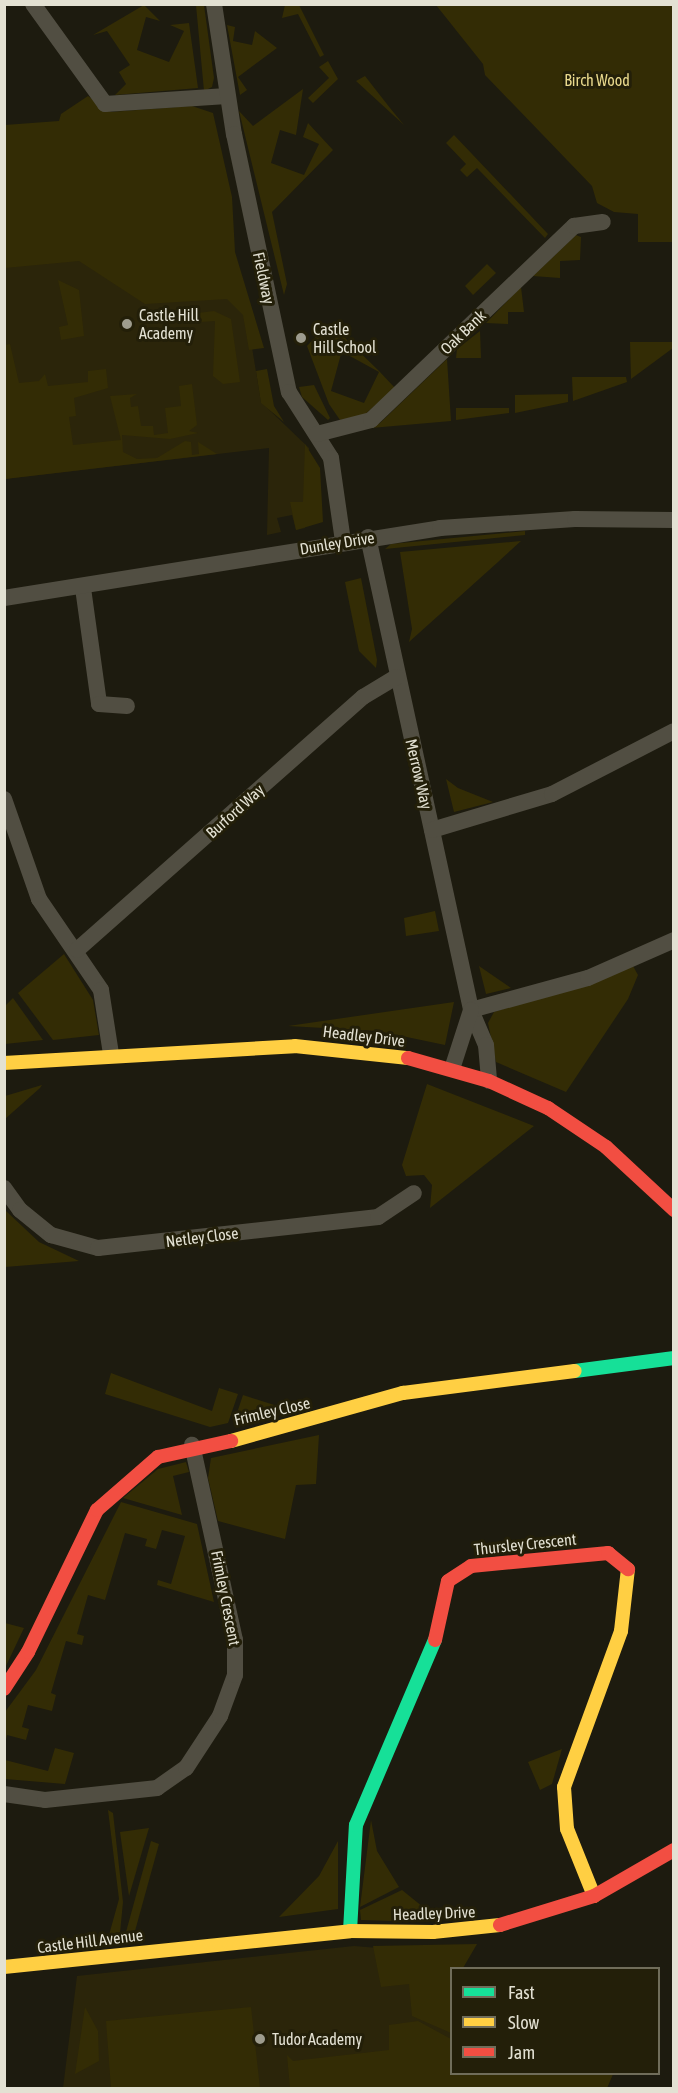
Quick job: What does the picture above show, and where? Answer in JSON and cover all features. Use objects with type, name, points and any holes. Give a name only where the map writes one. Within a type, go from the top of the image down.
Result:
[{"type":"street","points":[[33,4],[109,106],[227,96]]},
{"type":"street","name":"Fieldway","points":[[214,4],[227,96],[289,392],[317,434],[333,465],[343,541]]},
{"type":"street","name":"Oak Bank","points":[[317,434],[371,420],[574,226],[603,222]]},
{"type":"street","name":"Dunley Drive","points":[[4,598],[83,588],[368,537],[523,520],[674,520]]},
{"type":"street","name":"Merrow Way","points":[[368,537],[396,677],[471,1010],[486,1045],[489,1081]]},
{"type":"street","points":[[83,588],[99,704],[126,706]]},
{"type":"street","name":"Burford Way","points":[[77,950],[363,697],[396,677]]},
{"type":"street","points":[[432,830],[552,794],[674,731]]},
{"type":"street","points":[[4,799],[34,890],[77,950],[101,990],[111,1054]]},
{"type":"street","points":[[452,1069],[471,1010],[588,978],[674,940]]},
{"type":"street","name":"Headley Drive","points":[[4,1063],[111,1054],[329,1047],[452,1069],[489,1081],[590,1135],[674,1210]]},
{"type":"street","name":"Netley Close","points":[[4,1188],[45,1231],[98,1248],[378,1217],[414,1193]]},
{"type":"street","name":"Frimley Close","points":[[4,1689],[28,1652],[97,1510],[140,1468],[192,1445],[299,1425],[403,1393],[674,1358]]},
{"type":"street","name":"Frimley Crescent","points":[[4,1794],[45,1800],[157,1788],[186,1768],[220,1716],[235,1675],[235,1640],[192,1445]]},
{"type":"street","name":"Thursley Crescent","points":[[350,1931],[350,1858],[360,1815],[432,1655],[448,1581],[460,1569],[476,1565],[608,1553],[628,1567],[621,1632],[564,1787],[567,1829],[594,1896]]},
{"type":"street","name":"Headley Drive","points":[[180,1948],[350,1931],[478,1929],[594,1896],[674,1850]]},
{"type":"street","name":"Castle Hill Avenue","points":[[4,1968],[180,1948]]},
{"type":"shaded area","name":"Castle Hill Academy","points":[[5,125],[244,299],[261,402],[309,448],[305,528],[296,530],[292,515],[277,518],[281,532],[267,535],[269,448],[5,479]]},
{"type":"shaded area","name":"Tudor Academy","points":[[354,1946],[390,1949],[450,1970],[450,2075],[613,2075],[607,2088],[63,2088],[77,1976]]},
{"type":"green space","points":[[144,5],[160,21],[146,17],[137,50],[169,62],[184,31],[170,25],[189,23],[198,88],[115,95],[126,84],[119,72],[130,65],[107,31],[93,35]]},
{"type":"green space","points":[[196,5],[204,5],[214,78],[212,87],[204,91]]},
{"type":"green space","points":[[285,5],[299,5],[324,55],[320,57],[298,14],[282,18]]},
{"type":"green space","name":"Birch Wood","points":[[436,5],[673,5],[673,242],[638,242],[638,214],[614,212],[597,203],[592,186],[485,75],[483,64]]},
{"type":"green space","points":[[227,25],[235,27],[233,41],[252,45],[255,31],[277,48],[238,77],[247,90],[240,95]]},
{"type":"green space","points":[[328,61],[338,79],[313,103],[308,98],[329,78],[319,67]]},
{"type":"green space","points":[[365,76],[390,108],[404,125],[356,81]]},
{"type":"green space","points":[[303,89],[296,135],[280,130],[271,163],[304,175],[319,144],[303,137],[308,123],[333,150],[272,212],[287,284],[284,295],[239,111],[253,126]]},
{"type":"green space","points":[[88,96],[111,112],[192,106],[213,113],[232,197],[235,252],[264,348],[249,350],[243,315],[227,299],[145,304],[79,261],[5,268],[5,125],[59,121],[61,114]]},
{"type":"green space","points":[[454,135],[548,234],[545,238],[477,168],[467,177],[460,170],[466,164],[446,143]]},
{"type":"green space","points":[[576,235],[581,237],[580,260],[560,261],[560,278],[533,276]]},
{"type":"green space","points":[[487,264],[496,273],[473,295],[465,286]]},
{"type":"green space","points":[[58,280],[79,290],[84,336],[61,340],[59,327],[68,325]]},
{"type":"green space","points":[[521,287],[524,312],[508,312],[508,324],[486,323]]},
{"type":"green space","points":[[214,311],[231,319],[240,382],[223,384],[213,376],[215,321],[200,322],[199,314],[125,322]]},
{"type":"green space","points":[[480,331],[481,358],[456,358],[457,349]]},
{"type":"green space","points":[[320,332],[341,354],[331,391],[364,403],[379,372],[348,355],[333,339],[340,333],[379,371],[395,388],[363,416],[340,420],[329,404],[307,346]]},
{"type":"green space","points":[[630,342],[673,342],[673,348],[631,379]]},
{"type":"green space","points":[[10,344],[19,383],[39,381],[45,374],[48,386],[88,382],[88,371],[106,369],[108,388],[74,398],[76,416],[69,417],[73,445],[121,440],[110,396],[137,394],[130,398],[131,407],[138,406],[141,426],[153,426],[154,435],[168,433],[165,408],[181,406],[179,386],[192,384],[197,425],[189,431],[198,433],[170,439],[122,435],[123,452],[137,459],[157,458],[185,441],[191,442],[192,455],[199,454],[198,442],[217,454],[5,479],[4,345]]},
{"type":"green space","points":[[447,359],[451,421],[371,428],[380,423]]},
{"type":"green space","points":[[267,369],[274,406],[284,422],[261,403],[256,371]]},
{"type":"green space","points":[[572,377],[626,377],[627,382],[573,401]]},
{"type":"green space","points":[[314,385],[330,418],[328,420],[302,397],[299,387]]},
{"type":"green space","points":[[568,394],[568,402],[515,413],[515,395]]},
{"type":"green space","points":[[456,408],[509,408],[509,413],[456,420]]},
{"type":"green space","points":[[305,444],[320,468],[323,522],[296,530],[290,502],[303,502]]},
{"type":"green space","points":[[525,531],[525,535],[385,549],[391,544]]},
{"type":"green space","points":[[521,541],[409,642],[412,629],[400,552]]},
{"type":"green space","points":[[361,578],[377,660],[376,668],[359,651],[345,582]]},
{"type":"green space","points":[[446,779],[458,788],[493,802],[454,812]]},
{"type":"green space","points":[[435,911],[439,931],[406,936],[404,918]]},
{"type":"green space","points":[[64,954],[93,1000],[99,1035],[53,1040],[18,993]]},
{"type":"green space","points":[[479,966],[511,988],[486,994]]},
{"type":"green space","points":[[633,966],[638,975],[628,999],[566,1092],[496,1062],[488,1023],[494,1012]]},
{"type":"green space","points":[[13,998],[43,1040],[5,1044],[5,1006]]},
{"type":"green space","points":[[454,1002],[445,1045],[378,1031],[288,1026]]},
{"type":"green space","points":[[427,1084],[534,1126],[430,1208],[432,1185],[424,1175],[406,1176],[402,1165]]},
{"type":"green space","points":[[42,1085],[40,1088],[5,1119],[5,1096]]},
{"type":"green space","points":[[5,1210],[39,1242],[79,1261],[5,1267]]},
{"type":"green space","points":[[111,1373],[212,1411],[219,1388],[238,1394],[228,1423],[210,1427],[105,1394]]},
{"type":"green space","points":[[243,1395],[296,1412],[234,1422]]},
{"type":"green space","points":[[319,1435],[316,1484],[296,1485],[285,1539],[218,1521],[208,1478],[211,1458]]},
{"type":"green space","points":[[186,1462],[189,1472],[173,1476],[182,1515],[123,1498],[158,1469]]},
{"type":"green space","points":[[121,1502],[197,1524],[214,1602],[157,1585],[158,1580],[171,1584],[185,1536],[162,1530],[156,1549],[145,1546],[147,1539],[125,1533],[105,1600],[88,1595],[77,1634],[84,1636],[82,1645],[66,1641],[51,1693],[56,1695],[52,1711],[28,1705],[22,1727],[29,1729],[26,1740],[7,1735],[5,1744],[5,1712],[36,1670]]},
{"type":"green space","points":[[5,1623],[24,1628],[5,1668]]},
{"type":"green space","points":[[55,1748],[74,1753],[65,1784],[5,1779],[5,1760],[48,1771]]},
{"type":"green space","points":[[562,1749],[552,1784],[540,1790],[528,1762]]},
{"type":"green space","points":[[108,1810],[113,1813],[123,1902],[120,1933],[109,1935],[119,1899]]},
{"type":"green space","points":[[371,1820],[377,1851],[399,1887],[360,1907]]},
{"type":"green space","points":[[149,1828],[129,1896],[120,1832]]},
{"type":"green space","points":[[151,1841],[159,1844],[135,1931],[126,1932]]},
{"type":"green space","points":[[338,1841],[338,1909],[279,1917],[319,1876]]},
{"type":"green space","points":[[402,1890],[428,1911],[426,1922],[361,1920],[360,1910]]},
{"type":"green space","points":[[477,1944],[464,1967],[450,1967],[450,2033],[412,2016],[409,1984],[381,1987],[373,1946]]},
{"type":"green space","points":[[85,2007],[98,2031],[99,2061],[75,2074]]},
{"type":"green space","points":[[251,2007],[260,2088],[111,2088],[106,2021]]},
{"type":"green space","points":[[418,2021],[450,2038],[450,2075],[613,2075],[607,2088],[290,2088],[287,2055],[293,2061],[389,2050],[389,2025]]},
{"type":"traffic: fast","points":[[575,1371],[674,1358]]},
{"type":"traffic: fast","points":[[350,1931],[356,1825],[435,1640]]},
{"type":"traffic: slow","points":[[4,1063],[295,1046],[408,1058]]},
{"type":"traffic: slow","points":[[231,1441],[403,1393],[575,1371]]},
{"type":"traffic: slow","points":[[594,1896],[567,1829],[564,1787],[621,1631],[628,1569]]},
{"type":"traffic: slow","points":[[4,1967],[350,1931],[433,1932],[500,1925]]},
{"type":"traffic: jam","points":[[408,1058],[489,1081],[548,1108],[606,1147],[674,1210]]},
{"type":"traffic: jam","points":[[4,1689],[28,1652],[97,1510],[158,1457],[231,1441]]},
{"type":"traffic: jam","points":[[435,1640],[448,1581],[471,1566],[608,1553],[628,1569]]},
{"type":"traffic: jam","points":[[500,1925],[594,1896],[674,1850]]},
{"type":"place","name":"Castle Hill Academy","points":[[127,324]]},
{"type":"place","name":"Castle Hill School","points":[[301,338]]},
{"type":"place","name":"Tudor Academy","points":[[260,2039]]}]
